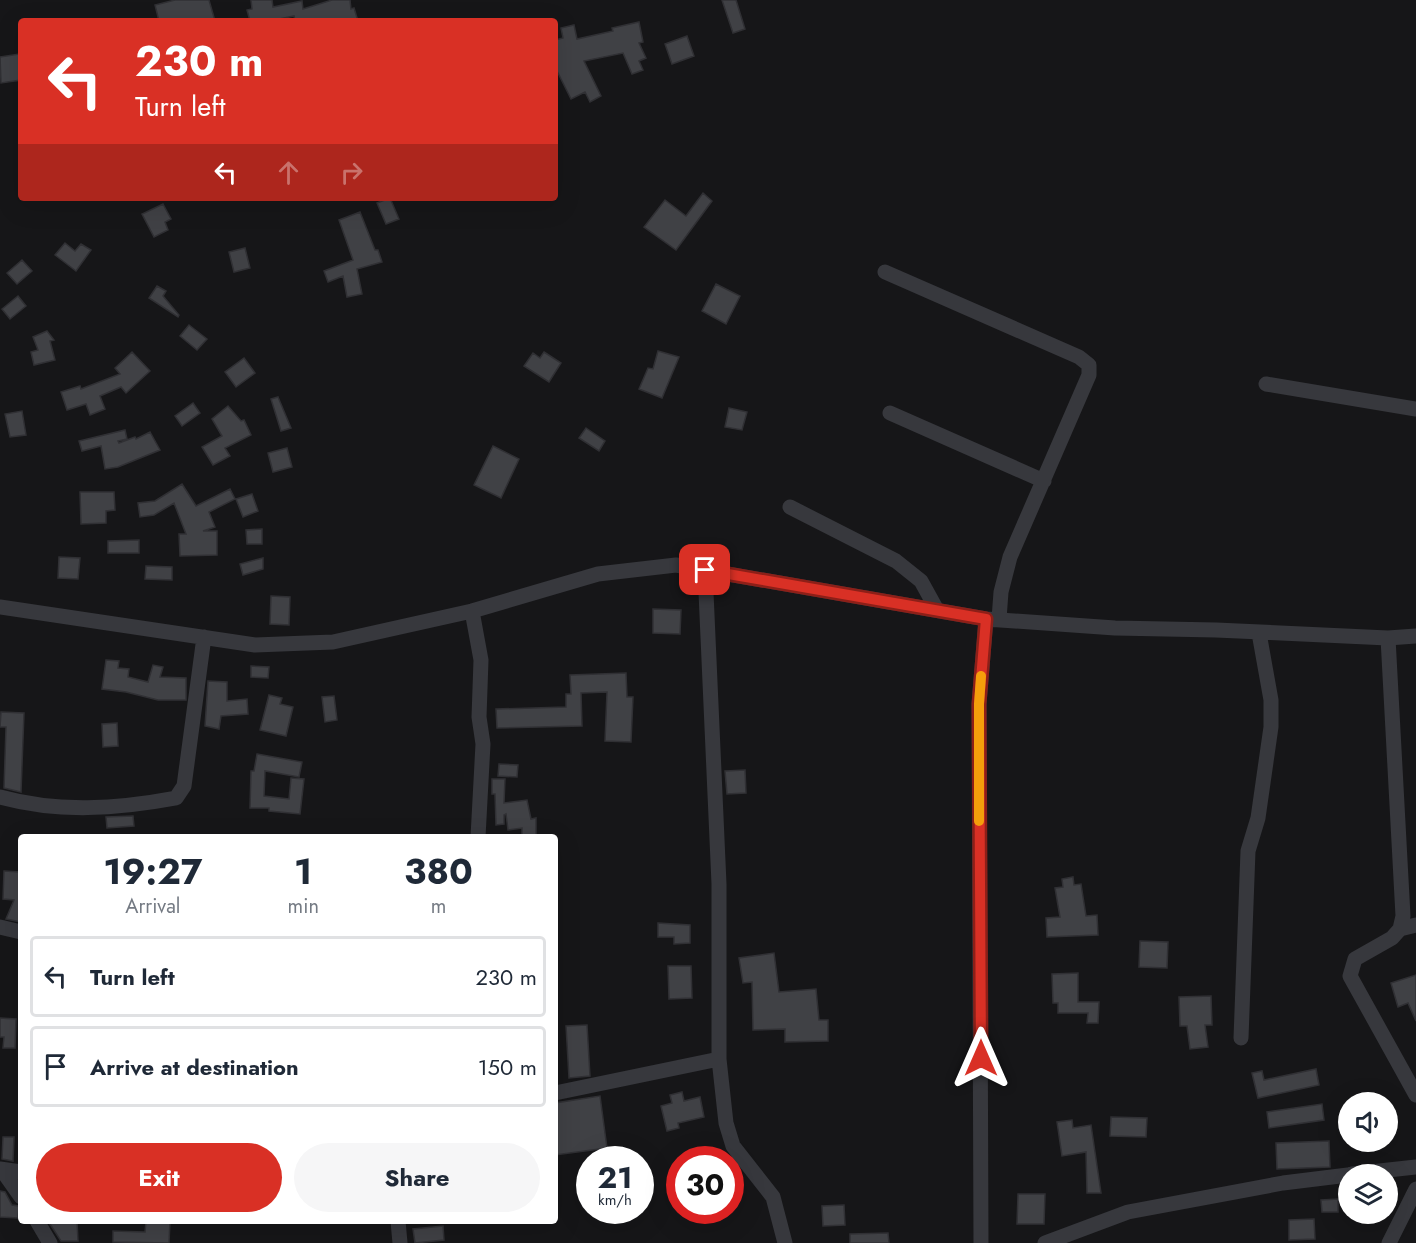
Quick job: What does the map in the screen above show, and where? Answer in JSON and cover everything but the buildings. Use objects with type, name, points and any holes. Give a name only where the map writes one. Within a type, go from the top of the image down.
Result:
[{"type":"street","points":[[885,272],[1079,357],[1089,364],[1089,375],[1011,557],[992,619],[979,704],[981,1243]]},
{"type":"street","points":[[1266,384],[1416,409]]},
{"type":"street","points":[[890,413],[1044,481]]},
{"type":"street","points":[[790,507],[896,561],[921,581],[937,610]]},
{"type":"street","points":[[0,607],[255,645],[333,642],[472,611],[598,574],[676,565],[992,619],[1115,628],[1388,638],[1416,636]]},
{"type":"street","points":[[705,570],[719,884],[719,1059],[726,1123],[733,1146],[773,1197],[785,1243]]},
{"type":"street","points":[[472,611],[481,660],[479,717],[483,744],[478,834]]},
{"type":"street","points":[[1241,1038],[1248,851],[1258,818],[1271,727],[1271,700],[1259,633]]},
{"type":"street","points":[[0,797],[24,804],[107,808],[176,798],[184,786],[204,637]]},
{"type":"street","points":[[1388,638],[1403,916],[1400,929],[1392,938],[1355,959],[1350,976],[1416,1095]]},
{"type":"street","points":[[1400,929],[1416,925]]},
{"type":"street","points":[[0,927],[18,931]]},
{"type":"street","points":[[558,1092],[719,1059]]},
{"type":"street","points":[[1398,1169],[1416,1167]]},
{"type":"street","points":[[1,1169],[18,1172]]},
{"type":"street","points":[[1,1169],[18,1193]]},
{"type":"street","points":[[1044,1243],[1128,1212],[1283,1183],[1338,1176]]},
{"type":"street","points":[[1389,1243],[1416,1190]]},
{"type":"street","points":[[39,1224],[50,1243]]},
{"type":"street","points":[[398,1224],[400,1243]]},
{"type":"slow traffic","points":[[979,821],[981,676]]},
{"type":"route","points":[[705,570],[986,619],[979,704],[981,1058]]}]
